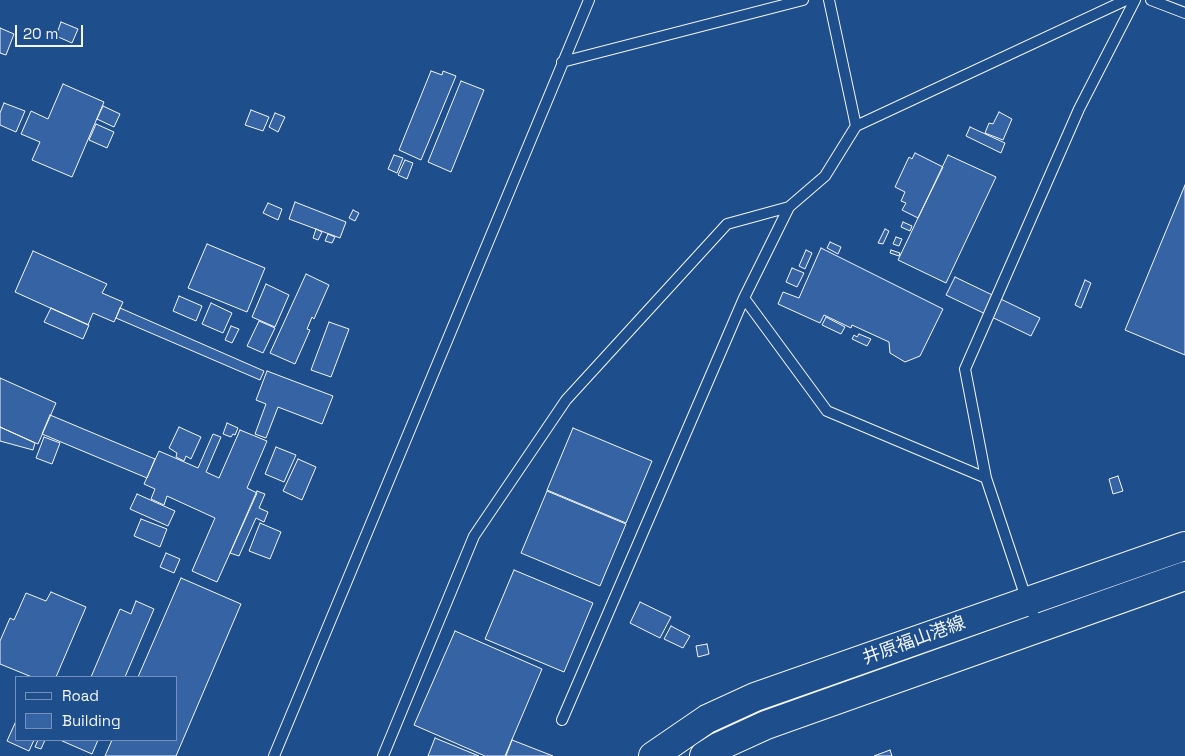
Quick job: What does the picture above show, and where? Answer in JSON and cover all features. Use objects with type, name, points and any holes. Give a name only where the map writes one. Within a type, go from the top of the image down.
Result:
[{"type":"main road","name":"井原福山港線","points":[[654,756],[707,718],[756,697],[1185,546]]},
{"type":"main road","name":"井原福山港線","points":[[704,756],[718,747],[766,725],[1185,576]]},
{"type":"lane","points":[[274,756],[589,0]]},
{"type":"lane","points":[[562,62],[803,0]]},
{"type":"lane","points":[[828,0],[856,126]]},
{"type":"lane","points":[[562,720],[744,298],[789,207],[825,176],[856,126],[1126,0]]},
{"type":"lane","points":[[1040,628],[1027,601],[986,478],[965,369],[1080,109],[1135,0]]},
{"type":"lane","points":[[1151,0],[1185,13]]},
{"type":"lane","points":[[383,756],[474,536],[566,400],[727,224],[789,207]]},
{"type":"lane","points":[[744,298],[828,411],[986,478]]},
{"type":"building","points":[[61,22],[78,29],[72,43],[56,36]]},
{"type":"building","points":[[0,28],[14,34],[6,55],[0,53]]},
{"type":"building","points":[[431,71],[442,75],[443,71],[456,76],[421,160],[399,150]]},
{"type":"building","points":[[461,81],[484,90],[451,172],[428,162]]},
{"type":"building","points":[[63,84],[104,102],[72,177],[32,160],[40,142],[21,134],[31,111],[48,119]]},
{"type":"building","points":[[4,103],[25,111],[16,132],[0,125],[0,113]]},
{"type":"building","points":[[103,106],[120,114],[114,127],[97,119]]},
{"type":"building","points":[[251,110],[269,117],[263,131],[245,125]]},
{"type":"building","points":[[999,112],[1012,119],[1003,140],[985,133],[989,123],[993,124]]},
{"type":"building","points":[[275,113],[285,117],[278,132],[269,127]]},
{"type":"building","points":[[96,124],[114,132],[107,148],[89,140]]},
{"type":"building","points":[[970,127],[1005,143],[1001,153],[966,136]]},
{"type":"building","points":[[915,153],[943,167],[918,218],[902,210],[906,203],[901,201],[905,192],[895,187],[909,157],[912,159]]},
{"type":"building","points":[[394,155],[403,158],[397,173],[388,169]]},
{"type":"building","points":[[948,155],[996,177],[946,283],[898,260]]},
{"type":"building","points":[[405,160],[413,163],[407,179],[398,175]]},
{"type":"building","points":[[1185,185],[1185,355],[1125,330]]},
{"type":"building","points":[[295,202],[346,222],[340,238],[289,219]]},
{"type":"building","points":[[268,203],[282,209],[278,220],[263,213]]},
{"type":"building","points":[[353,210],[359,213],[355,221],[349,218]]},
{"type":"building","points":[[903,222],[912,226],[910,231],[901,227]]},
{"type":"building","points":[[316,229],[322,232],[318,240],[313,238]]},
{"type":"building","points":[[885,229],[889,231],[883,244],[878,243]]},
{"type":"building","points":[[328,234],[335,237],[332,243],[325,241]]},
{"type":"building","points":[[896,237],[902,239],[899,246],[893,244]]},
{"type":"building","points":[[830,242],[841,247],[838,254],[827,248]]},
{"type":"building","points":[[207,244],[265,268],[247,312],[188,288]]},
{"type":"building","points":[[821,248],[943,309],[920,356],[905,362],[890,353],[889,342],[852,325],[851,328],[824,315],[820,323],[778,304],[783,292],[799,298]]},
{"type":"building","points":[[806,250],[812,253],[805,269],[799,266]]},
{"type":"building","points":[[891,250],[900,253],[899,256],[890,253]]},
{"type":"building","points":[[33,251],[107,284],[102,293],[123,302],[114,322],[93,313],[88,325],[15,292]]},
{"type":"building","points":[[792,268],[804,273],[797,287],[786,282]]},
{"type":"building","points":[[306,274],[329,285],[314,319],[312,317],[307,329],[310,330],[295,364],[270,353]]},
{"type":"building","points":[[955,277],[1040,318],[1031,336],[946,295]]},
{"type":"building","points":[[1085,280],[1091,283],[1081,308],[1075,305]]},
{"type":"building","points":[[266,284],[289,295],[275,327],[252,317]]},
{"type":"building","points":[[179,296],[202,306],[196,321],[173,311]]},
{"type":"building","points":[[211,303],[232,313],[223,333],[202,324]]},
{"type":"building","points":[[51,308],[89,325],[83,339],[44,322]]},
{"type":"building","points":[[120,308],[264,371],[260,380],[116,318]]},
{"type":"building","points":[[826,317],[845,327],[841,334],[822,325]]},
{"type":"building","points":[[259,321],[275,328],[263,353],[247,346]]},
{"type":"building","points":[[329,322],[349,329],[331,377],[311,370]]},
{"type":"building","points":[[231,326],[239,329],[232,343],[225,340]]},
{"type":"building","points":[[859,334],[871,339],[867,346],[852,339],[854,335],[857,337]]},
{"type":"building","points":[[267,371],[333,396],[322,424],[278,407],[266,438],[255,434],[266,404],[256,400]]},
{"type":"building","points":[[0,378],[56,403],[38,444],[0,427]]},
{"type":"building","points":[[50,415],[155,459],[147,478],[42,434]]},
{"type":"building","points":[[227,423],[238,428],[235,435],[233,434],[231,437],[223,434]]},
{"type":"building","points":[[0,427],[35,443],[33,450],[0,441]]},
{"type":"building","points":[[179,427],[201,437],[191,459],[186,456],[184,461],[176,457],[177,453],[169,448]]},
{"type":"building","points":[[573,428],[652,461],[626,523],[547,490]]},
{"type":"building","points":[[240,430],[267,441],[247,488],[257,493],[217,582],[192,571],[215,518],[167,496],[164,505],[151,499],[155,489],[144,484],[159,451],[198,468],[213,434],[221,437],[206,472],[219,478]]},
{"type":"building","points":[[44,437],[60,443],[52,464],[36,458]]},
{"type":"building","points":[[276,447],[296,455],[284,482],[265,474]]},
{"type":"building","points":[[298,459],[316,467],[302,500],[283,491]]},
{"type":"building","points":[[1118,476],[1123,491],[1113,494],[1109,479]]},
{"type":"building","points":[[257,491],[265,494],[259,508],[268,512],[264,522],[256,518],[239,556],[230,553]]},
{"type":"building","points":[[547,491],[626,524],[600,586],[521,553]]},
{"type":"building","points":[[137,494],[175,511],[168,526],[130,509]]},
{"type":"building","points":[[141,519],[167,529],[160,547],[134,536]]},
{"type":"building","points":[[260,523],[281,532],[270,559],[249,551]]},
{"type":"building","points":[[166,553],[180,559],[174,573],[160,567]]},
{"type":"building","points":[[514,570],[593,603],[564,672],[485,639]]},
{"type":"building","points":[[181,578],[241,604],[176,756],[105,756],[112,741],[178,741],[178,676],[138,676]]},
{"type":"building","points":[[51,592],[86,607],[56,676],[30,676],[0,664],[0,641],[10,618],[14,620],[26,593],[46,601]]},
{"type":"building","points":[[136,601],[154,609],[125,676],[91,676],[120,609],[131,614]]},
{"type":"building","points":[[640,602],[671,617],[660,638],[630,623]]},
{"type":"building","points":[[671,626],[690,636],[683,648],[664,639]]},
{"type":"building","points":[[455,631],[542,669],[505,756],[485,756],[414,725]]},
{"type":"building","points":[[707,644],[709,654],[698,657],[696,646]]},
{"type":"building","points":[[15,723],[15,741],[34,741],[29,751],[7,741]]},
{"type":"building","points":[[435,738],[479,756],[428,756]]},
{"type":"building","points":[[512,740],[553,756],[506,756]]},
{"type":"building","points":[[38,741],[45,741],[41,749],[35,747]]},
{"type":"building","points":[[62,741],[98,741],[92,754]]},
{"type":"building","points":[[890,750],[892,756],[874,756]]}]
